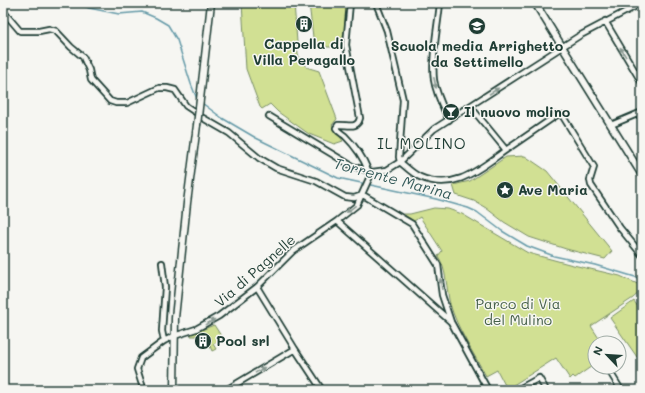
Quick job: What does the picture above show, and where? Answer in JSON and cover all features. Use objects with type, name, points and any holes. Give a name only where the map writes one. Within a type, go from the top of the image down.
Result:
[{"type":"main road","points":[[174,390],[174,336],[187,203],[211,3]]},
{"type":"main road","points":[[534,3],[642,175]]},
{"type":"street","points":[[350,3],[346,45],[360,118],[356,125],[340,125],[336,126],[336,128],[356,148],[370,173]]},
{"type":"street","points":[[376,3],[388,31],[403,100],[399,157],[400,162],[419,177],[436,182],[452,182],[471,175],[556,115],[562,115],[594,167],[590,180],[591,185],[620,228],[642,256]]},
{"type":"street","points":[[440,3],[434,54],[434,78],[440,99],[449,120]]},
{"type":"street","points":[[269,116],[352,166],[370,173],[387,170],[400,162],[434,129],[562,47],[605,21],[642,3]]},
{"type":"street","points":[[3,11],[20,31],[39,31],[49,29],[56,31],[83,57],[89,70],[91,80],[110,101],[116,103],[127,103],[159,88],[167,88],[175,90],[186,106],[195,112]]},
{"type":"street","points":[[605,21],[642,83]]},
{"type":"street","points":[[470,106],[506,150]]},
{"type":"street","points":[[611,125],[642,112]]},
{"type":"street","points":[[204,118],[229,133],[259,158],[276,168],[316,182],[345,197],[354,198],[364,194],[412,224],[438,265],[442,295],[451,322],[488,390]]},
{"type":"street","name":"Via di Pagnelle","points":[[142,390],[143,388],[137,370],[141,358],[164,341],[213,321],[257,287],[293,251],[337,221],[357,205],[364,194],[370,173]]},
{"type":"street","points":[[337,221],[451,322]]},
{"type":"street","points":[[162,263],[165,287],[162,331],[164,341]]},
{"type":"street","points":[[257,287],[322,390]]},
{"type":"street","points":[[226,390],[295,349]]},
{"type":"street","points":[[612,375],[621,390]]},
{"type":"street","points":[[517,390],[538,378],[546,390]]},
{"type":"green space","points":[[242,3],[294,3],[298,55],[306,67],[319,71],[337,119],[332,125],[343,141],[334,144],[309,134],[278,112],[270,104],[262,109],[260,107],[246,69]]},
{"type":"green space","points":[[309,3],[348,3],[343,40],[333,47],[320,47],[313,37]]},
{"type":"green space","points":[[525,156],[547,171],[612,251],[605,259],[566,249],[529,237],[474,201],[456,195],[453,185],[470,181],[506,157]]},
{"type":"green space","name":"Parco di Via del Mulino","points":[[434,208],[448,209],[462,214],[528,253],[620,276],[642,286],[642,290],[633,298],[591,326],[597,335],[587,335],[587,370],[575,378],[573,376],[570,379],[556,358],[507,389],[497,370],[486,376],[466,341],[450,304],[445,273],[438,256],[442,251],[420,217],[414,221],[403,214],[410,214]]},
{"type":"green space","points":[[634,301],[642,313],[642,354],[637,357],[627,343],[627,335],[622,335],[610,318]]},
{"type":"green space","points":[[214,325],[223,339],[213,344],[216,349],[212,351],[205,333],[200,332],[196,336],[191,336],[191,334]]},
{"type":"waterway","name":"Torrente Marina","points":[[77,3],[89,8],[119,14],[142,12],[168,25],[177,40],[197,99]]},
{"type":"waterway","name":"Torrente Marina","points":[[202,103],[222,118],[256,138],[338,178],[436,199],[468,208],[477,212],[502,231],[527,246],[554,256],[595,265],[642,279]]},
{"type":"place","name":"Cappella di Villa Peragallo","points":[[304,24]]},
{"type":"place","name":"Scuola media Arrighetto da Settimello","points":[[477,26]]},
{"type":"place","name":"Il nuovo molino","points":[[451,112]]},
{"type":"place","name":"Ave Maria","points":[[505,190]]},
{"type":"place","name":"Pool srl","points":[[203,341]]},
{"type":"district","name":"IL MOLINO","points":[[422,144]]}]
